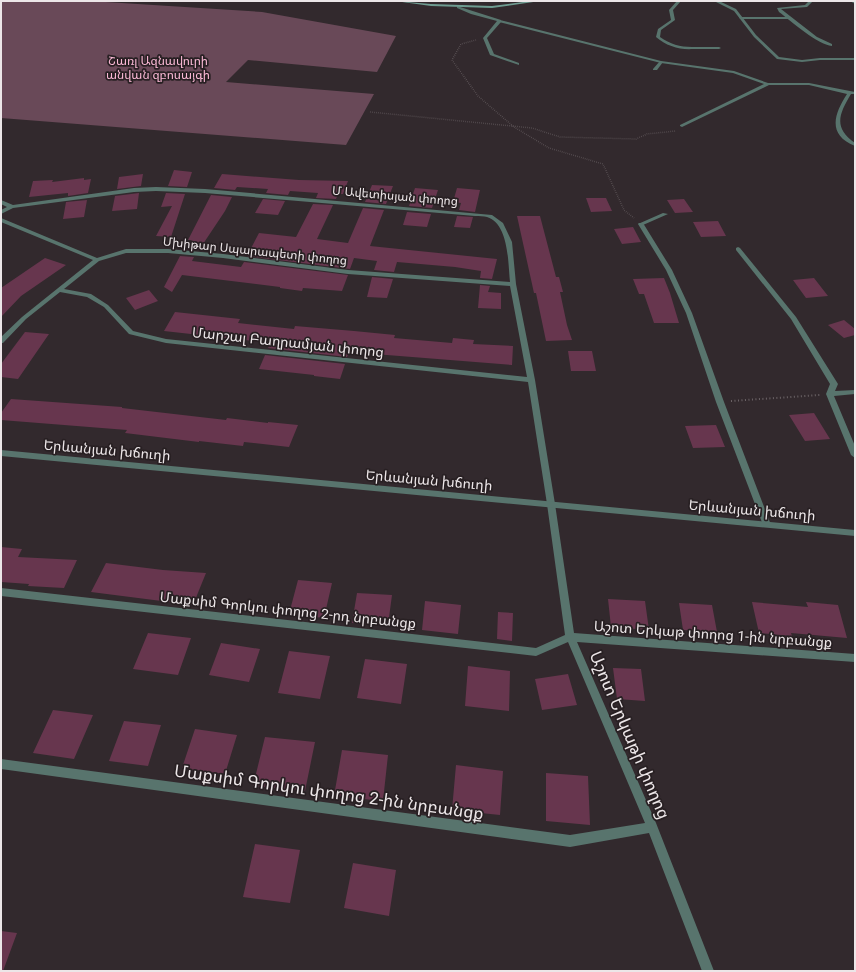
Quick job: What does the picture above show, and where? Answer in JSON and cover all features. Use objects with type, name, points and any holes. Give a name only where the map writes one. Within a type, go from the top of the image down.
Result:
[{"type":"main road","points":[[397,1],[458,7],[492,7],[538,1]]},
{"type":"street","points":[[679,1],[671,10],[673,20],[659,30],[658,38],[666,44],[681,48],[719,48]]},
{"type":"street","points":[[716,1],[735,10],[755,36],[778,58],[802,61],[855,59]]},
{"type":"street","points":[[811,1],[806,6],[779,8],[780,11],[788,18],[816,38],[831,45]]},
{"type":"street","points":[[458,7],[472,13],[500,21],[661,62],[734,72],[768,84],[809,84],[853,93],[837,117],[838,125],[842,134],[855,145]]},
{"type":"street","points":[[740,18],[788,18]]},
{"type":"street","points":[[500,21],[485,38],[492,55],[517,64]]},
{"type":"street","points":[[654,69],[661,62]]},
{"type":"street","points":[[682,126],[768,84]]},
{"type":"street","name":"Մ Ավետիսյան փողոց","points":[[1,212],[12,207],[134,190],[156,189],[205,191],[490,216],[502,224],[509,242],[513,284],[531,380],[551,504]]},
{"type":"street","points":[[1,202],[12,207]]},
{"type":"street","points":[[665,214],[641,224],[669,270],[689,313],[720,402],[767,525]]},
{"type":"street","points":[[1,220],[98,260]]},
{"type":"street","points":[[738,249],[794,318],[834,384],[830,394],[855,455]]},
{"type":"street","name":"Մխիթար Սպարապետի փողոց","points":[[1,341],[24,318],[98,260],[126,251],[168,251],[223,256],[348,272],[513,284]]},
{"type":"street","name":"Մարշալ Բաղրամյան փողոց","points":[[58,290],[89,295],[106,306],[132,333],[166,341],[531,380]]},
{"type":"street","points":[[830,394],[855,392]]},
{"type":"street","name":"Երևանյան խճուղի","points":[[1,453],[855,533]]},
{"type":"street","name":"Աշոտ Երկաթի փողոց","points":[[551,504],[570,637],[652,827],[708,971]]},
{"type":"street","name":"Մաքսիմ Գորկու փողոց 2-րդ նրբանցք","points":[[1,592],[536,652],[570,637]]},
{"type":"street","name":"Աշոտ Երկաթ փողոց 1-ին նրբանցք","points":[[570,637],[855,658]]},
{"type":"street","name":"Մաքսիմ Գորկու փողոց 2-ին նրբանցք","points":[[1,764],[570,841],[652,827]]},
{"type":"path","points":[[485,38],[462,44],[452,60],[478,96],[514,126],[549,148],[602,164],[624,210],[641,224]]},
{"type":"path","points":[[370,112],[532,128],[560,137],[636,139],[647,134],[680,130],[682,126]]},
{"type":"path","points":[[720,402],[830,394]]},
{"type":"green space","name":"Շառլ Ազնավուրի անվան զբոսայգի","points":[[1,1],[90,1],[262,12],[396,36],[377,72],[248,60],[226,82],[374,94],[346,145],[1,118]]},
{"type":"building","points":[[174,170],[192,172],[187,187],[168,186]]},
{"type":"building","points":[[143,174],[141,186],[117,189],[119,177]]},
{"type":"building","points":[[222,174],[299,180],[348,181],[343,194],[338,194],[336,199],[316,198],[318,193],[290,191],[288,195],[266,193],[268,189],[237,187],[235,190],[214,188]]},
{"type":"building","points":[[84,178],[84,180],[91,179],[88,193],[68,196],[68,193],[29,197],[33,181],[53,180],[52,182]]},
{"type":"building","points":[[372,185],[393,186],[386,204],[365,202]]},
{"type":"building","points":[[415,188],[438,190],[432,208],[409,206]]},
{"type":"building","points":[[457,188],[480,190],[475,212],[459,210],[461,203],[453,202]]},
{"type":"building","points":[[139,193],[137,209],[112,211],[115,196]]},
{"type":"building","points":[[166,193],[185,194],[171,237],[156,236],[172,206],[161,207]]},
{"type":"building","points":[[211,195],[232,197],[225,211],[199,250],[185,249],[192,240],[188,240]]},
{"type":"building","points":[[586,198],[606,198],[612,211],[591,212]]},
{"type":"building","points":[[263,199],[285,201],[278,215],[255,213]]},
{"type":"building","points":[[684,199],[693,212],[675,213],[667,200]]},
{"type":"building","points":[[87,200],[84,217],[63,219],[66,202]]},
{"type":"building","points":[[313,204],[333,205],[317,239],[348,243],[363,208],[384,210],[370,246],[497,259],[492,279],[480,278],[481,271],[455,267],[397,262],[394,272],[374,270],[377,261],[354,258],[350,269],[247,256],[259,233],[296,237]]},
{"type":"building","points":[[407,212],[431,214],[427,227],[403,225]]},
{"type":"building","points":[[457,216],[473,217],[470,228],[454,227]]},
{"type":"building","points":[[517,216],[540,216],[556,277],[559,277],[563,292],[560,292],[567,325],[572,340],[546,341]]},
{"type":"building","points":[[718,221],[726,236],[701,237],[693,222]]},
{"type":"building","points":[[633,227],[641,242],[622,244],[614,229]]},
{"type":"building","points":[[180,256],[194,257],[192,261],[241,267],[244,262],[348,275],[342,291],[303,288],[302,291],[182,275],[172,292],[164,287]]},
{"type":"building","points":[[45,258],[66,265],[21,296],[1,317],[1,288]]},
{"type":"building","points":[[372,277],[393,279],[387,298],[367,297]]},
{"type":"building","points":[[664,278],[679,323],[654,323],[644,294],[639,294],[633,279]]},
{"type":"building","points":[[814,278],[828,296],[806,298],[793,280]]},
{"type":"building","points":[[480,285],[490,286],[488,292],[501,293],[501,309],[478,308]]},
{"type":"building","points":[[149,290],[158,301],[135,310],[126,298]]},
{"type":"building","points":[[175,312],[240,319],[238,323],[294,329],[295,326],[354,331],[395,335],[394,338],[452,343],[453,338],[474,340],[473,344],[513,346],[512,365],[349,352],[347,357],[268,348],[271,343],[164,331]]},
{"type":"building","points":[[844,320],[855,329],[855,335],[844,338],[828,325]]},
{"type":"building","points":[[25,332],[49,334],[18,379],[1,377],[1,364]]},
{"type":"building","points":[[568,351],[592,351],[596,371],[571,371]]},
{"type":"building","points":[[265,355],[345,364],[340,379],[259,369]]},
{"type":"building","points":[[11,399],[122,407],[226,420],[227,418],[298,425],[289,447],[244,442],[243,446],[125,433],[127,430],[1,420],[1,413]]},
{"type":"building","points":[[814,413],[830,439],[805,441],[789,415]]},
{"type":"building","points":[[716,425],[725,447],[693,448],[685,426]]},
{"type":"building","points":[[1,547],[22,549],[18,557],[77,560],[64,588],[28,586],[29,584],[1,582]]},
{"type":"building","points":[[106,563],[163,570],[206,573],[193,605],[91,592]]},
{"type":"building","points":[[298,580],[332,583],[324,618],[289,614]]},
{"type":"building","points":[[357,593],[392,595],[388,625],[352,623]]},
{"type":"building","points":[[608,599],[645,601],[649,630],[611,627]]},
{"type":"building","points":[[425,601],[461,605],[458,634],[422,630]]},
{"type":"building","points":[[752,602],[808,607],[806,602],[838,605],[847,638],[791,633],[792,636],[759,633]]},
{"type":"building","points":[[679,603],[712,605],[717,632],[683,630]]},
{"type":"building","points":[[498,612],[513,613],[512,641],[497,639]]},
{"type":"building","points":[[148,633],[191,638],[178,675],[133,669]]},
{"type":"building","points":[[221,643],[260,649],[249,682],[209,675]]},
{"type":"building","points":[[289,651],[330,656],[320,699],[278,693]]},
{"type":"building","points":[[365,659],[407,664],[401,704],[357,698]]},
{"type":"building","points":[[468,666],[510,671],[509,711],[465,706]]},
{"type":"building","points":[[613,668],[641,669],[645,701],[617,699]]},
{"type":"building","points":[[568,674],[577,705],[542,710],[535,679]]},
{"type":"building","points":[[53,710],[93,715],[74,759],[33,753]]},
{"type":"building","points":[[124,721],[161,725],[148,766],[109,761]]},
{"type":"building","points":[[195,729],[237,735],[225,774],[182,768]]},
{"type":"building","points":[[265,737],[315,742],[305,791],[253,786]]},
{"type":"building","points":[[342,750],[388,755],[383,801],[334,796]]},
{"type":"building","points":[[456,765],[503,771],[500,815],[452,810]]},
{"type":"building","points":[[546,773],[588,776],[590,825],[546,821]]},
{"type":"building","points":[[255,844],[300,850],[290,903],[243,897]]},
{"type":"building","points":[[353,863],[396,870],[389,916],[344,908]]},
{"type":"building","points":[[1,931],[17,933],[3,971],[1,971]]}]
